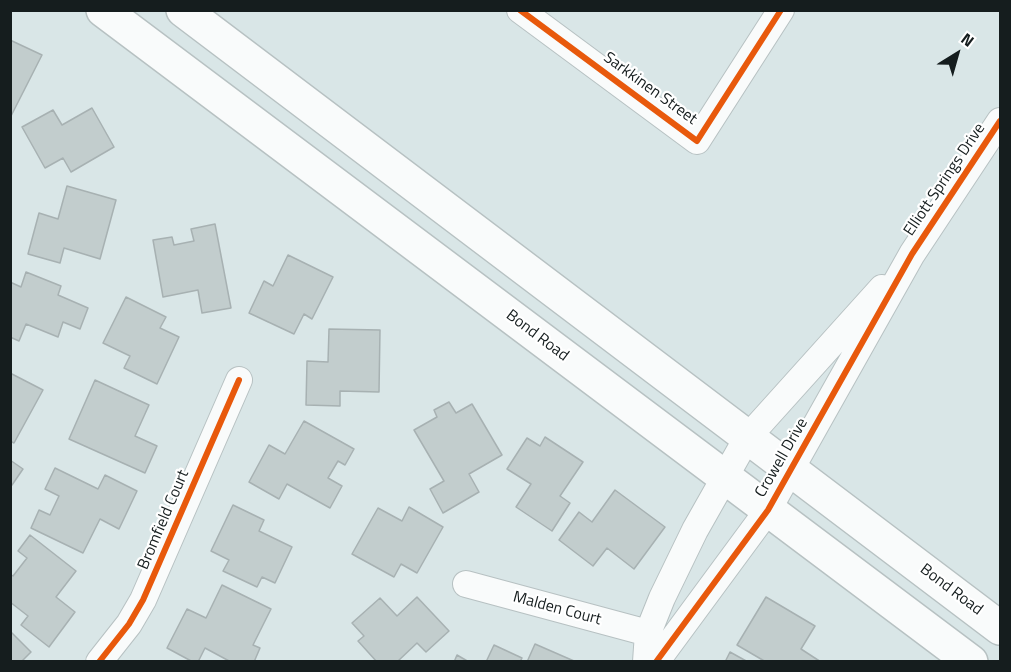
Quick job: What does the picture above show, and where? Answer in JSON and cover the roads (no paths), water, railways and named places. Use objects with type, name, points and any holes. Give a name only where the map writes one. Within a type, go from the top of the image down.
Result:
[{"type":"main road","name":"Bond Road","points":[[103,10],[971,662]]},
{"type":"main road","name":"Bond Road","points":[[183,10],[1000,628]]},
{"type":"street","name":"Sarkkinen Street","points":[[520,10],[697,141],[781,10]]},
{"type":"street","name":"Elliott Springs Drive","points":[[912,254],[1000,121]]},
{"type":"street","name":"Crowell Drive","points":[[646,662],[648,633],[662,598],[695,530],[747,438],[912,254]]},
{"type":"street","name":"Crowell Drive","points":[[656,662],[768,510],[912,254]]},
{"type":"street","name":"Bromfield Court","points":[[99,662],[129,624],[143,600],[239,380]]},
{"type":"street","name":"Malden Court","points":[[466,584],[648,633]]}]
